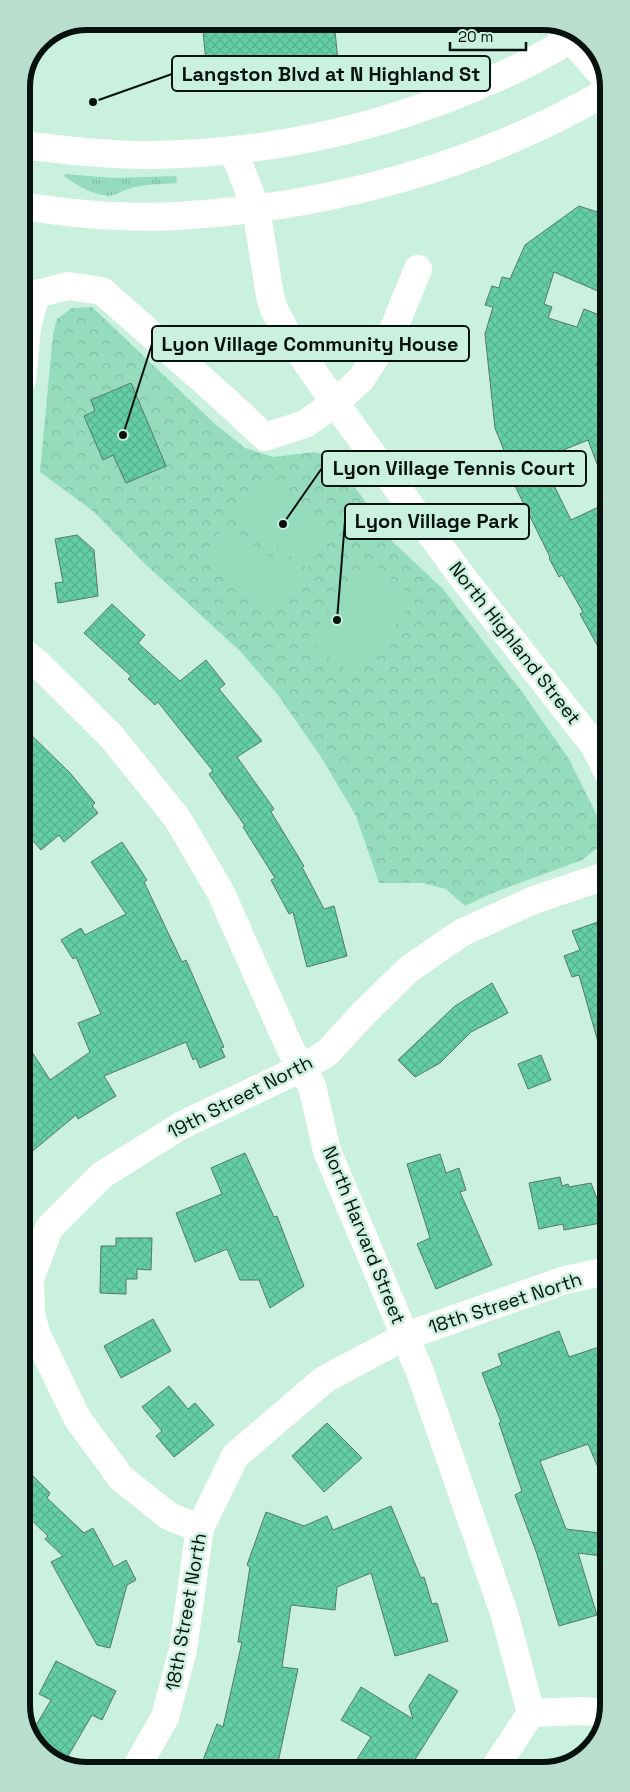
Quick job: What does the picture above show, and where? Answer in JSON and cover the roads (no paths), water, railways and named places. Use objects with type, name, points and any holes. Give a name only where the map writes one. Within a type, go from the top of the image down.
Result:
[{"type":"street","points":[[30,146],[151,155],[234,150],[307,138],[407,113],[470,89],[541,56],[567,36]]},
{"type":"street","points":[[576,40],[596,67]]},
{"type":"street","points":[[30,207],[82,214],[177,216],[256,208],[332,196],[410,176],[466,156],[516,136],[600,95]]},
{"type":"street","name":"North Highland Street","points":[[234,150],[256,208],[264,247],[270,296],[274,309],[287,334],[460,574],[594,744],[600,756]]},
{"type":"street","points":[[30,316],[36,294],[68,286],[102,291],[265,437],[305,424],[335,403],[361,379],[393,330],[418,269]]},
{"type":"street","name":"North Harvard Street","points":[[30,657],[112,736],[177,818],[220,890],[290,1048],[312,1086],[327,1151],[406,1336],[505,1616],[531,1713]]},
{"type":"street","name":"19th Street North","points":[[200,1528],[170,1517],[120,1478],[77,1418],[30,1336],[30,1279],[49,1228],[102,1175],[182,1125],[302,1068],[327,1053],[409,969],[462,933],[534,900],[600,879]]},
{"type":"street","name":"18th Street North","points":[[140,1762],[165,1717],[183,1650],[200,1528],[235,1456],[325,1379],[406,1336],[565,1280],[600,1273]]},
{"type":"street","points":[[499,1762],[531,1713],[581,1711],[600,1713]]},
{"type":"place","name":"Langston Blvd at N Highland St","points":[[93,102]]},
{"type":"place","name":"Lyon Village Community House","points":[[123,435]]},
{"type":"place","name":"Lyon Village Tennis Court","points":[[283,524]]},
{"type":"place","name":"Lyon Village Park","points":[[337,620]]}]
